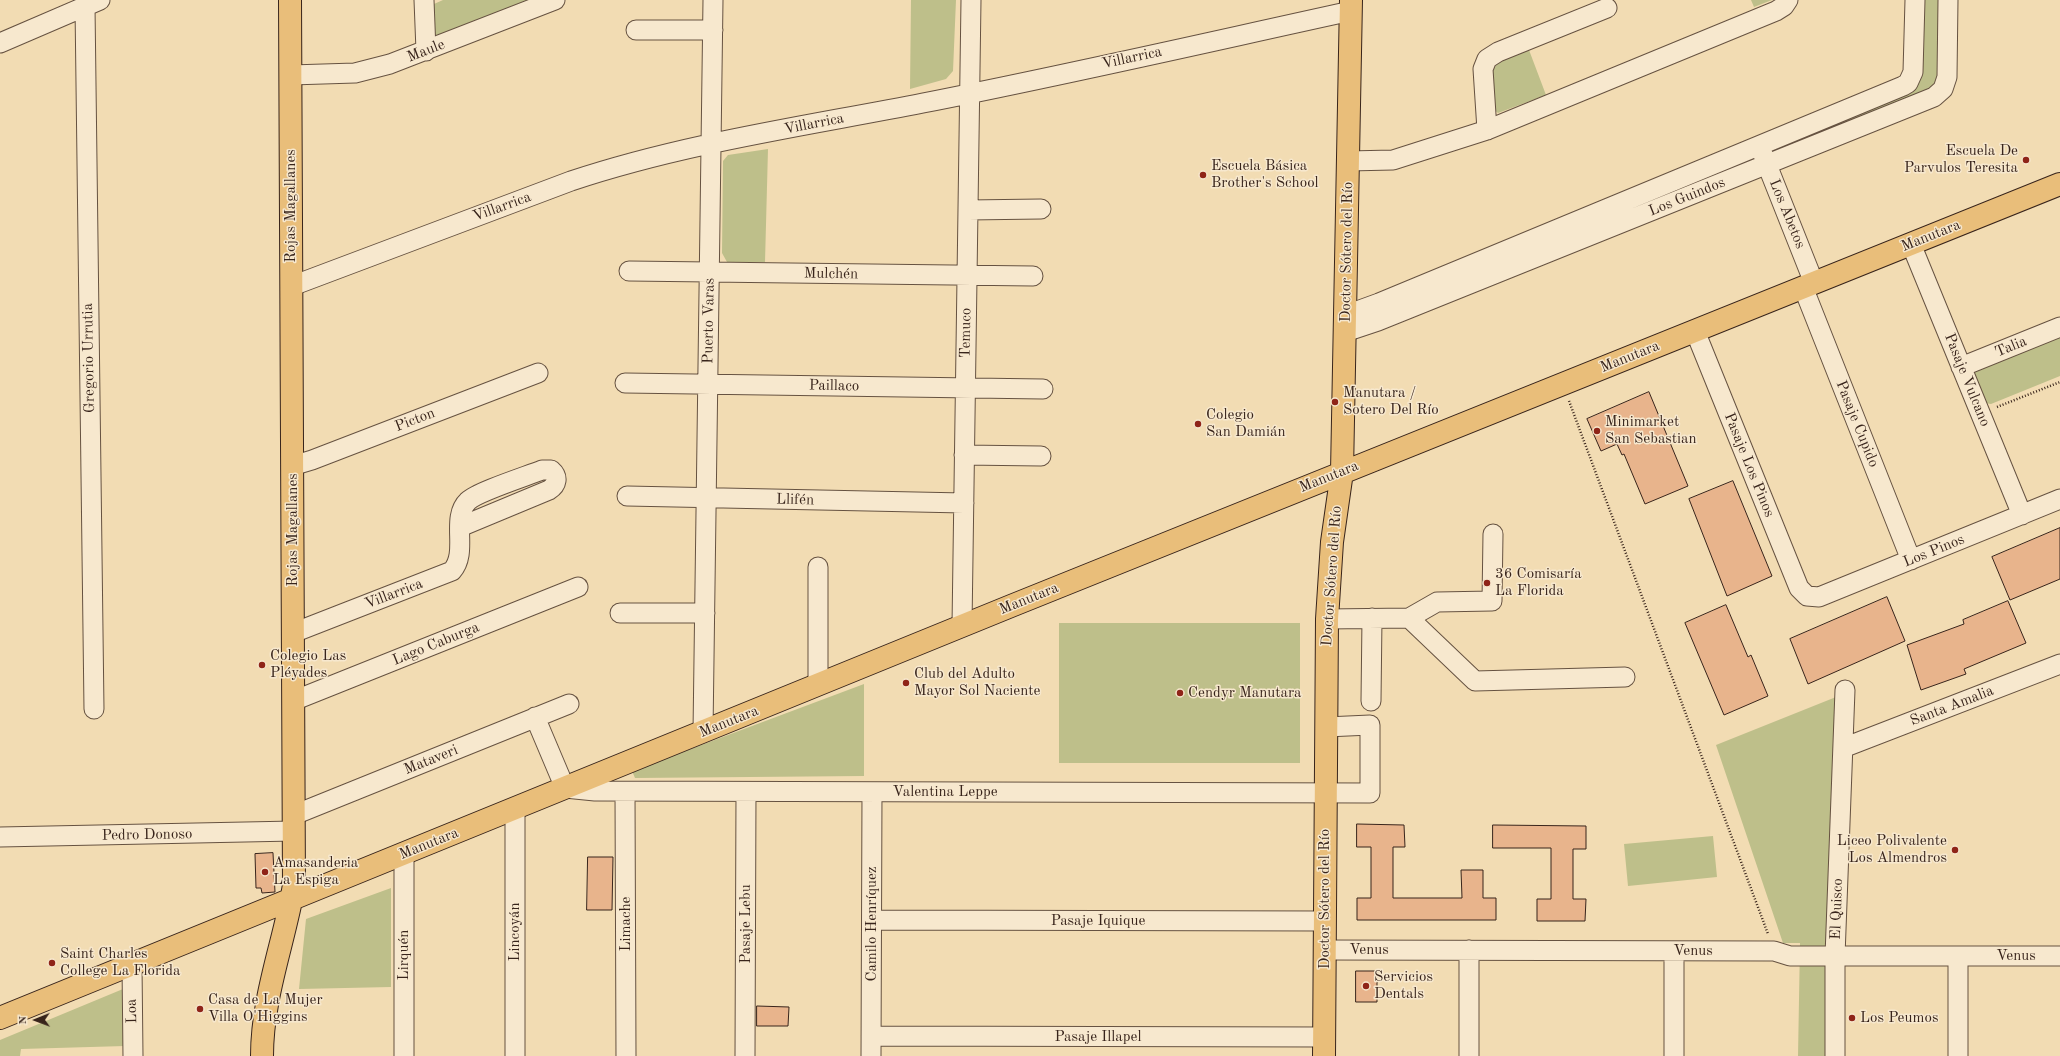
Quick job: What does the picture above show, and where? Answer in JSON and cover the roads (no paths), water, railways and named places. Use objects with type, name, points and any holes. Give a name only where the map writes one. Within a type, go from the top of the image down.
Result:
[{"type":"main road","name":"Rojas Magallanes","points":[[262,1056],[265,1014],[270,981],[294,885],[290,0]]},
{"type":"main road","name":"Doctor Sótero del Río","points":[[1324,1046],[1327,619],[1332,542],[1342,472],[1351,5]]},
{"type":"main road","name":"Manutara","points":[[0,1018],[1342,472],[2060,184]]},
{"type":"street","points":[[424,0],[426,51]]},
{"type":"street","name":"Puerto Varas","points":[[703,732],[713,0]]},
{"type":"street","name":"Temuco","points":[[962,626],[971,0]]},
{"type":"street","points":[[1348,161],[1393,160],[1487,130],[1776,11],[1784,6],[1788,0]]},
{"type":"street","name":"Los Guindos","points":[[1345,323],[1379,303],[1908,83],[1913,72],[1915,0]]},
{"type":"street","name":"Los Guindos","points":[[1345,323],[1378,321],[1934,98],[1939,94],[1947,77],[1948,0]]},
{"type":"street","name":"Maule","points":[[291,75],[355,73],[390,64],[426,51],[546,2]]},
{"type":"street","points":[[0,42],[92,3]]},
{"type":"street","name":"Gregorio Urrutia","points":[[92,3],[94,709]]},
{"type":"street","name":"Villarrica","points":[[292,286],[582,177],[711,144],[969,94],[1351,5]]},
{"type":"street","points":[[1487,130],[1483,69],[1487,60],[1498,52],[1607,8]]},
{"type":"street","points":[[636,30],[713,30]]},
{"type":"street","name":"Los Abetos","points":[[1759,146],[1767,165],[1808,285]]},
{"type":"street","points":[[968,210],[1041,209]]},
{"type":"street","name":"Pasaje Vulcano","points":[[1911,244],[2022,515]]},
{"type":"street","name":"Mulchén","points":[[629,271],[1033,276]]},
{"type":"street","name":"Pasaje Cupido","points":[[1808,285],[1911,560]]},
{"type":"street","name":"Talia","points":[[1961,367],[2060,327]]},
{"type":"street","name":"Pasaje Los Pinos","points":[[1695,331],[1799,588],[1807,596]]},
{"type":"street","name":"Picton","points":[[292,466],[312,460],[538,373]]},
{"type":"street","name":"Paillaco","points":[[625,383],[1043,390]]},
{"type":"street","points":[[964,455],[1041,456]]},
{"type":"street","name":"Villarrica","points":[[293,634],[452,571],[458,561],[460,527],[461,512],[468,500],[542,470],[551,470],[554,474],[556,481],[553,488],[460,527]]},
{"type":"street","name":"Llifén","points":[[626,496],[964,503]]},
{"type":"street","name":"Los Pinos","points":[[1807,596],[1819,598],[2060,499]]},
{"type":"street","points":[[1327,619],[1409,618],[1437,602],[1492,602],[1493,534]]},
{"type":"street","points":[[818,567],[818,685]]},
{"type":"street","name":"Lago Caburga","points":[[293,701],[578,586]]},
{"type":"street","points":[[620,613],[705,613]]},
{"type":"street","points":[[1371,701],[1372,618]]},
{"type":"street","points":[[1409,618],[1475,681],[1625,677]]},
{"type":"street","name":"Santa Amalia","points":[[1843,748],[2060,664]]},
{"type":"street","name":"El Quisco","points":[[1835,1056],[1835,956],[1845,690]]},
{"type":"street","name":"Mataveri","points":[[294,823],[569,704]]},
{"type":"street","points":[[535,718],[565,788]]},
{"type":"street","name":"Valentina Leppe","points":[[565,788],[625,792],[1370,793],[1370,725],[1326,727]]},
{"type":"street","name":"Limache","points":[[625,792],[626,1056]]},
{"type":"street","name":"Pasaje Lebu","points":[[745,1056],[746,792]]},
{"type":"street","name":"Camilo Henríquez","points":[[871,1056],[872,792]]},
{"type":"street","name":"Lincoyán","points":[[515,808],[515,1056]]},
{"type":"street","name":"Pedro Donoso","points":[[0,837],[294,823]]},
{"type":"street","name":"Lirquén","points":[[404,854],[404,1056]]},
{"type":"street","name":"Pasaje Iquique","points":[[872,920],[1325,921]]},
{"type":"street","name":"Venus","points":[[1325,950],[1674,950],[1774,951],[1790,956],[2060,956]]},
{"type":"street","points":[[1469,950],[1469,1056]]},
{"type":"street","points":[[1674,950],[1674,1056]]},
{"type":"street","points":[[1958,956],[1958,1056]]},
{"type":"street","name":"Loa","points":[[132,965],[133,1056]]},
{"type":"street","name":"Pasaje Illapel","points":[[871,1036],[1324,1046]]},
{"type":"place","name":"Escuela De Parvulos Teresita","points":[[2026,160]]},
{"type":"place","name":"Escuela Básica Brother's School","points":[[1203,175]]},
{"type":"place","name":"Manutara / Sotero Del Río","points":[[1335,402]]},
{"type":"place","name":"Colegio San Damián","points":[[1198,424]]},
{"type":"place","name":"Minimarket San Sebastian","points":[[1597,431]]},
{"type":"place","name":"36 Comisaría La Florida","points":[[1487,583]]},
{"type":"place","name":"Colegio Las Pléyades","points":[[262,665]]},
{"type":"place","name":"Club del Adulto Mayor Sol Naciente","points":[[906,683]]},
{"type":"place","name":"Cendyr Manutara","points":[[1180,693]]},
{"type":"place","name":"Liceo Polivalente Los Almendros","points":[[1955,850]]},
{"type":"place","name":"Amasanderia La Espiga","points":[[265,872]]},
{"type":"place","name":"Saint Charles College La Florida","points":[[52,963]]},
{"type":"place","name":"Servicios Dentals","points":[[1366,986]]},
{"type":"place","name":"Casa de La Mujer Villa O'Higgins","points":[[200,1009]]},
{"type":"place","name":"Los Peumos","points":[[1852,1018]]}]
